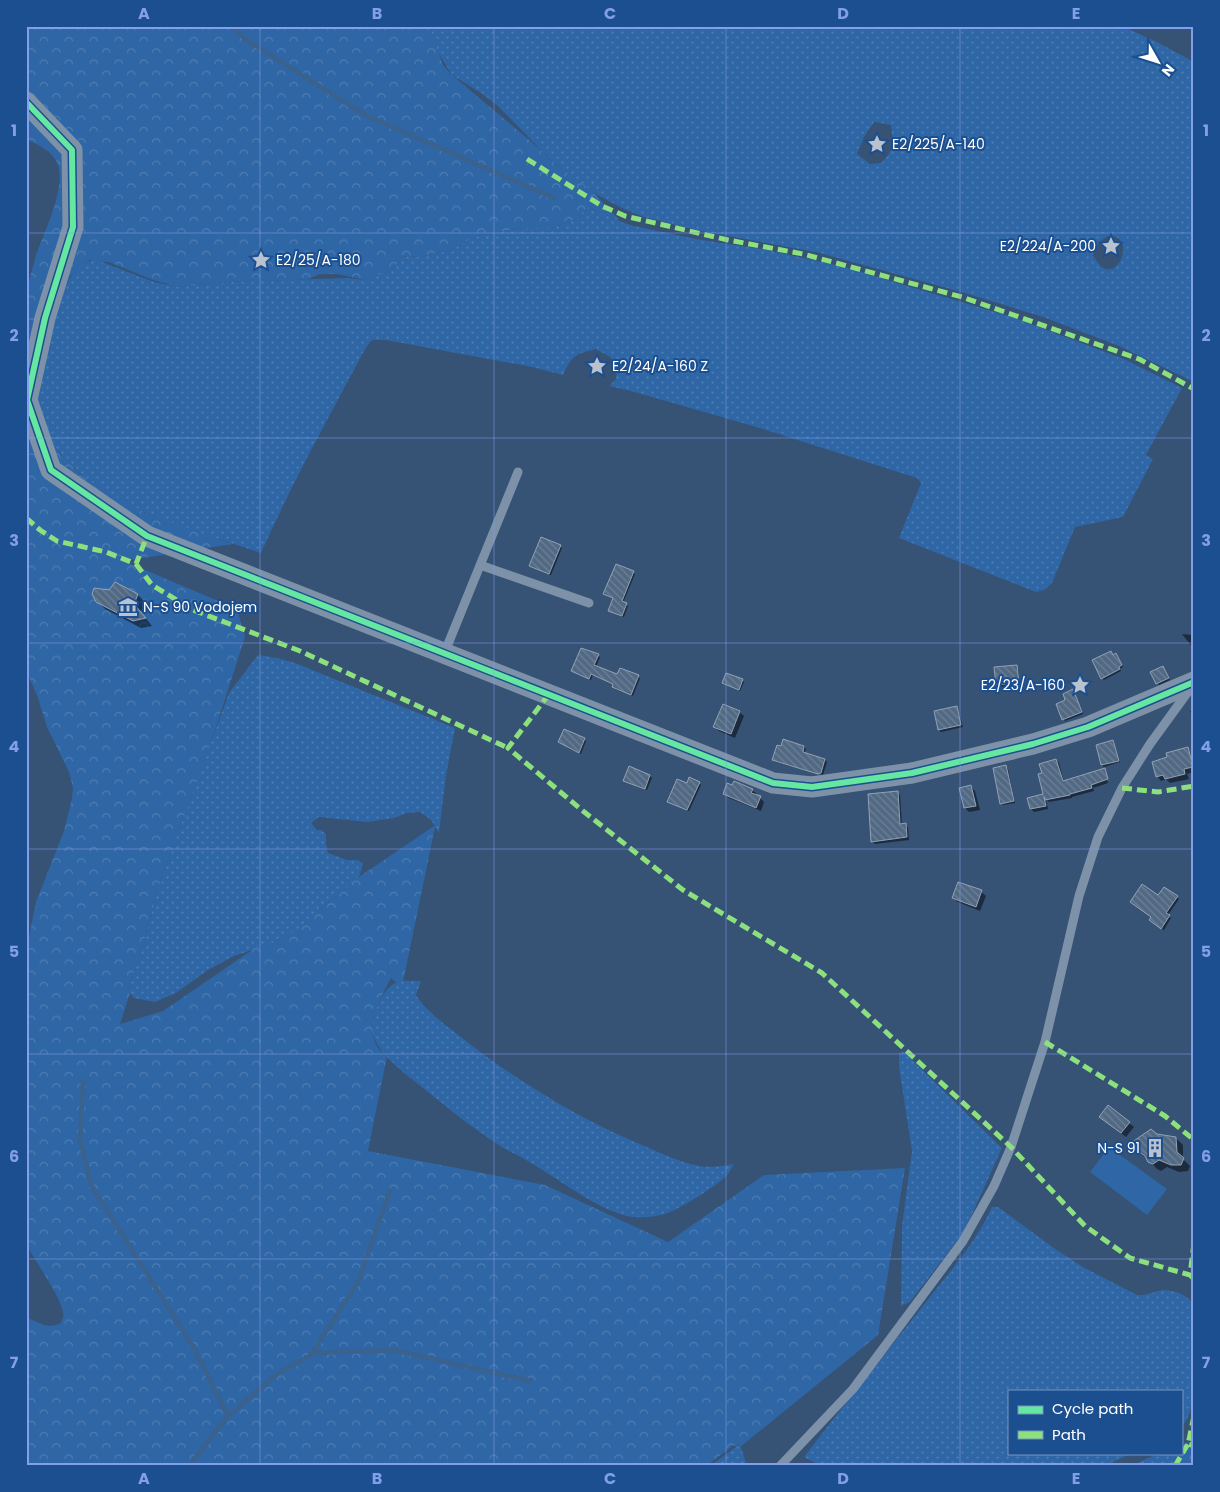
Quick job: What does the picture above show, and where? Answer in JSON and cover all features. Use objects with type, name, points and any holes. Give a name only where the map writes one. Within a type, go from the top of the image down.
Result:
[{"type":"street","points":[[26,102],[72,150],[73,227],[45,318],[27,400],[51,470],[147,536],[773,782],[812,787],[912,773],[1033,744],[1088,726],[1194,683]]},
{"type":"lane","points":[[444,654],[518,472]]},
{"type":"lane","points":[[480,565],[589,603]]},
{"type":"lane","points":[[780,1466],[853,1389],[963,1241],[994,1186],[1011,1147],[1045,1042],[1079,896],[1098,837],[1122,788],[1150,744],[1194,683]]},
{"type":"green space","points":[[26,26],[429,26],[443,65],[452,75],[553,162],[592,191],[621,222],[589,207],[578,218],[552,228],[524,228],[480,235],[450,250],[421,257],[402,256],[394,269],[365,280],[337,274],[320,274],[308,279],[227,282],[178,287],[153,280],[109,262],[89,260],[70,276],[61,296],[40,379],[39,402],[41,413],[53,444],[59,453],[81,475],[107,492],[146,513],[232,544],[124,561],[237,609],[245,637],[209,749],[158,888],[120,1024],[163,1011],[255,948],[273,943],[309,923],[321,908],[345,890],[353,881],[434,826],[403,982],[396,982],[391,978],[375,1013],[373,1032],[375,1041],[379,1049],[387,1056],[368,1151],[545,1185],[668,1242],[764,1175],[905,1168],[878,1335],[740,1447],[739,1444],[736,1447],[734,1445],[706,1466],[26,1466],[26,1317],[52,1326],[61,1323],[63,1315],[61,1305],[53,1288],[26,1243],[26,951],[36,902],[64,831],[73,788],[69,772],[47,727],[37,695],[26,671],[26,289],[57,198],[60,175],[58,165],[53,156],[45,149],[26,139]]},
{"type":"green space","points":[[429,26],[1122,26],[1194,62],[1194,382],[1119,346],[1043,317],[965,293],[816,252],[701,231],[644,217],[624,209],[581,184],[553,162],[498,106],[452,75],[437,51]],"holes":[[[874,122],[891,125],[892,146],[889,154],[881,163],[870,164],[857,154],[864,137]],[[1108,236],[1116,237],[1121,242],[1123,249],[1119,263],[1114,268],[1107,269],[1100,265],[1093,255],[1098,244]]]},
{"type":"green space","points":[[589,207],[634,226],[696,239],[767,250],[840,266],[1012,317],[1124,359],[1182,388],[1146,455],[1153,459],[1123,517],[1075,527],[1052,583],[1044,590],[1036,592],[899,538],[921,483],[917,478],[760,428],[609,386],[616,379],[617,366],[610,357],[596,349],[575,356],[563,375],[532,367],[386,340],[372,340],[365,349],[311,450],[261,553],[160,519],[111,496],[71,465],[57,450],[50,438],[39,402],[42,367],[66,285],[75,270],[89,261],[97,260],[154,282],[178,287],[227,282],[348,278],[365,280],[394,269],[402,256],[421,257],[450,250],[480,235],[523,228],[552,228],[578,218]]},
{"type":"green space","points":[[258,655],[295,663],[455,728],[446,775],[439,833],[431,820],[420,812],[367,822],[319,817],[311,823],[317,830],[321,830],[326,834],[328,853],[347,860],[358,860],[363,864],[360,875],[345,890],[321,908],[310,923],[273,943],[234,956],[208,970],[176,993],[155,1002],[134,998],[128,991],[158,888],[229,693]]},
{"type":"green space","points":[[421,981],[416,995],[429,1011],[479,1051],[549,1098],[623,1137],[687,1163],[704,1167],[734,1164],[729,1173],[708,1190],[668,1213],[632,1217],[617,1213],[596,1203],[505,1149],[463,1120],[403,1072],[384,1054],[375,1040],[373,1034],[374,1017],[384,993],[398,982]]},
{"type":"green space","points":[[904,1052],[1002,1148],[964,1232],[910,1302],[901,1306],[902,1226],[912,1151],[899,1067],[899,1053]]},
{"type":"green space","points":[[1109,1147],[1167,1189],[1147,1215],[1090,1172]]},
{"type":"green space","points":[[992,1207],[998,1207],[1083,1267],[1137,1295],[1167,1290],[1178,1292],[1191,1301],[1194,1305],[1194,1396],[1190,1413],[1182,1426],[1182,1390],[1008,1390],[1008,1454],[1130,1454],[1105,1466],[821,1466],[804,1457],[960,1259]]},
{"type":"green space","points":[[1194,1441],[1194,1466],[1171,1466],[1177,1454],[1182,1454],[1182,1448],[1185,1443]]},
{"type":"green space","points":[[740,1444],[747,1466],[710,1466]]},
{"type":"green space","points":[[1157,1454],[1177,1454],[1171,1466],[1131,1466]]},
{"type":"building","points":[[541,537],[561,545],[549,574],[529,566]]},
{"type":"building","points":[[616,564],[634,571],[622,601],[627,603],[622,616],[608,611],[613,598],[603,594]]},
{"type":"building","points":[[115,582],[138,594],[134,604],[146,618],[133,621],[96,602],[92,594],[94,588],[109,590]]},
{"type":"building","points":[[581,648],[599,654],[594,665],[617,674],[620,668],[639,675],[631,695],[612,687],[613,684],[591,674],[589,679],[571,671]]},
{"type":"building","points":[[1111,651],[1113,655],[1116,653],[1122,665],[1119,667],[1120,669],[1101,679],[1092,660]]},
{"type":"building","points":[[1017,665],[1019,683],[996,685],[994,667]]},
{"type":"building","points":[[1163,666],[1169,678],[1156,684],[1150,672]]},
{"type":"building","points":[[726,673],[743,679],[739,690],[722,683]]},
{"type":"building","points":[[1073,689],[1082,712],[1062,720],[1056,704],[1065,700],[1063,694]]},
{"type":"building","points":[[723,704],[740,711],[731,734],[713,727]]},
{"type":"building","points":[[957,706],[961,725],[938,730],[934,711]]},
{"type":"building","points":[[564,729],[585,738],[579,753],[558,742]]},
{"type":"building","points":[[783,739],[804,746],[803,752],[825,759],[821,773],[818,774],[772,760],[777,745],[781,746]]},
{"type":"building","points":[[1113,740],[1119,761],[1101,765],[1096,745]]},
{"type":"building","points":[[1188,747],[1193,767],[1184,769],[1185,774],[1165,779],[1163,775],[1156,777],[1152,762],[1167,757],[1166,753]]},
{"type":"building","points":[[1056,759],[1063,781],[1105,768],[1108,779],[1091,785],[1092,788],[1070,795],[1045,800],[1044,797],[1046,806],[1030,809],[1027,798],[1043,794],[1038,774],[1042,773],[1039,764]]},
{"type":"building","points":[[1006,765],[1014,801],[1000,804],[993,768]]},
{"type":"building","points":[[629,766],[650,775],[645,789],[623,781]]},
{"type":"building","points":[[689,777],[700,782],[687,810],[667,802],[677,779],[687,783]]},
{"type":"building","points":[[734,781],[753,789],[751,793],[761,796],[756,808],[723,794],[727,783],[732,785]]},
{"type":"building","points":[[971,785],[976,806],[964,808],[959,788]]},
{"type":"building","points":[[898,791],[900,824],[906,823],[907,837],[871,842],[868,794]]},
{"type":"building","points":[[958,882],[982,890],[976,907],[952,898]]},
{"type":"building","points":[[1142,884],[1158,895],[1164,887],[1178,896],[1166,913],[1170,915],[1161,929],[1149,920],[1151,917],[1130,902]]},
{"type":"building","points":[[1108,1105],[1130,1122],[1121,1133],[1099,1117]]},
{"type":"building","name":"N-S 91","points":[[1151,1129],[1157,1134],[1176,1137],[1177,1152],[1184,1158],[1181,1165],[1171,1165],[1159,1160],[1153,1164],[1148,1162],[1145,1156],[1128,1145]]},
{"type":"waterway","points":[[232,26],[245,39],[365,115],[554,198]]},
{"type":"waterway","points":[[83,1081],[80,1139],[91,1185],[194,1348],[228,1416]]},
{"type":"waterway","points":[[311,1355],[358,1282],[390,1190]]},
{"type":"waterway","points":[[189,1466],[228,1416],[277,1374],[315,1353],[394,1350],[530,1381]]},
{"type":"marked path","points":[[527,159],[602,206],[625,216],[728,240],[803,254],[962,297],[1139,359],[1194,389]]},
{"type":"marked path","points":[[26,518],[57,541],[106,552],[136,564],[147,536]]},
{"type":"marked path","points":[[136,564],[152,585],[193,610],[300,651],[508,748]]},
{"type":"marked path","points":[[549,694],[508,748],[583,811],[683,890],[822,973],[1011,1147],[1085,1226],[1130,1258],[1190,1275]]},
{"type":"marked path","points":[[1122,788],[1158,792],[1194,786]]},
{"type":"marked path","points":[[1045,1042],[1165,1116],[1194,1140]]},
{"type":"marked path","points":[[1194,1243],[1190,1275],[1194,1279]]},
{"type":"marked path","points":[[1194,1416],[1188,1444],[1194,1446]]},
{"type":"marked path","points":[[1175,1466],[1188,1444]]},
{"type":"cycle path","points":[[26,102],[72,150],[73,227],[45,318],[27,400],[51,470],[147,536],[773,783],[812,787],[912,773],[1033,744],[1088,727],[1194,682]]},
{"type":"place","name":"E2/225/A-140","points":[[877,144]]},
{"type":"place","name":"E2/224/A-200","points":[[1111,246]]},
{"type":"place","name":"E2/25/A-180","points":[[261,260]]},
{"type":"place","name":"E2/24/A-160 Z","points":[[597,366]]},
{"type":"place","name":"N-S 90 Vodojem","points":[[128,607]]},
{"type":"place","name":"E2/23/A-160","points":[[1080,685]]},
{"type":"place","name":"N-S 91","points":[[1155,1148]]}]
